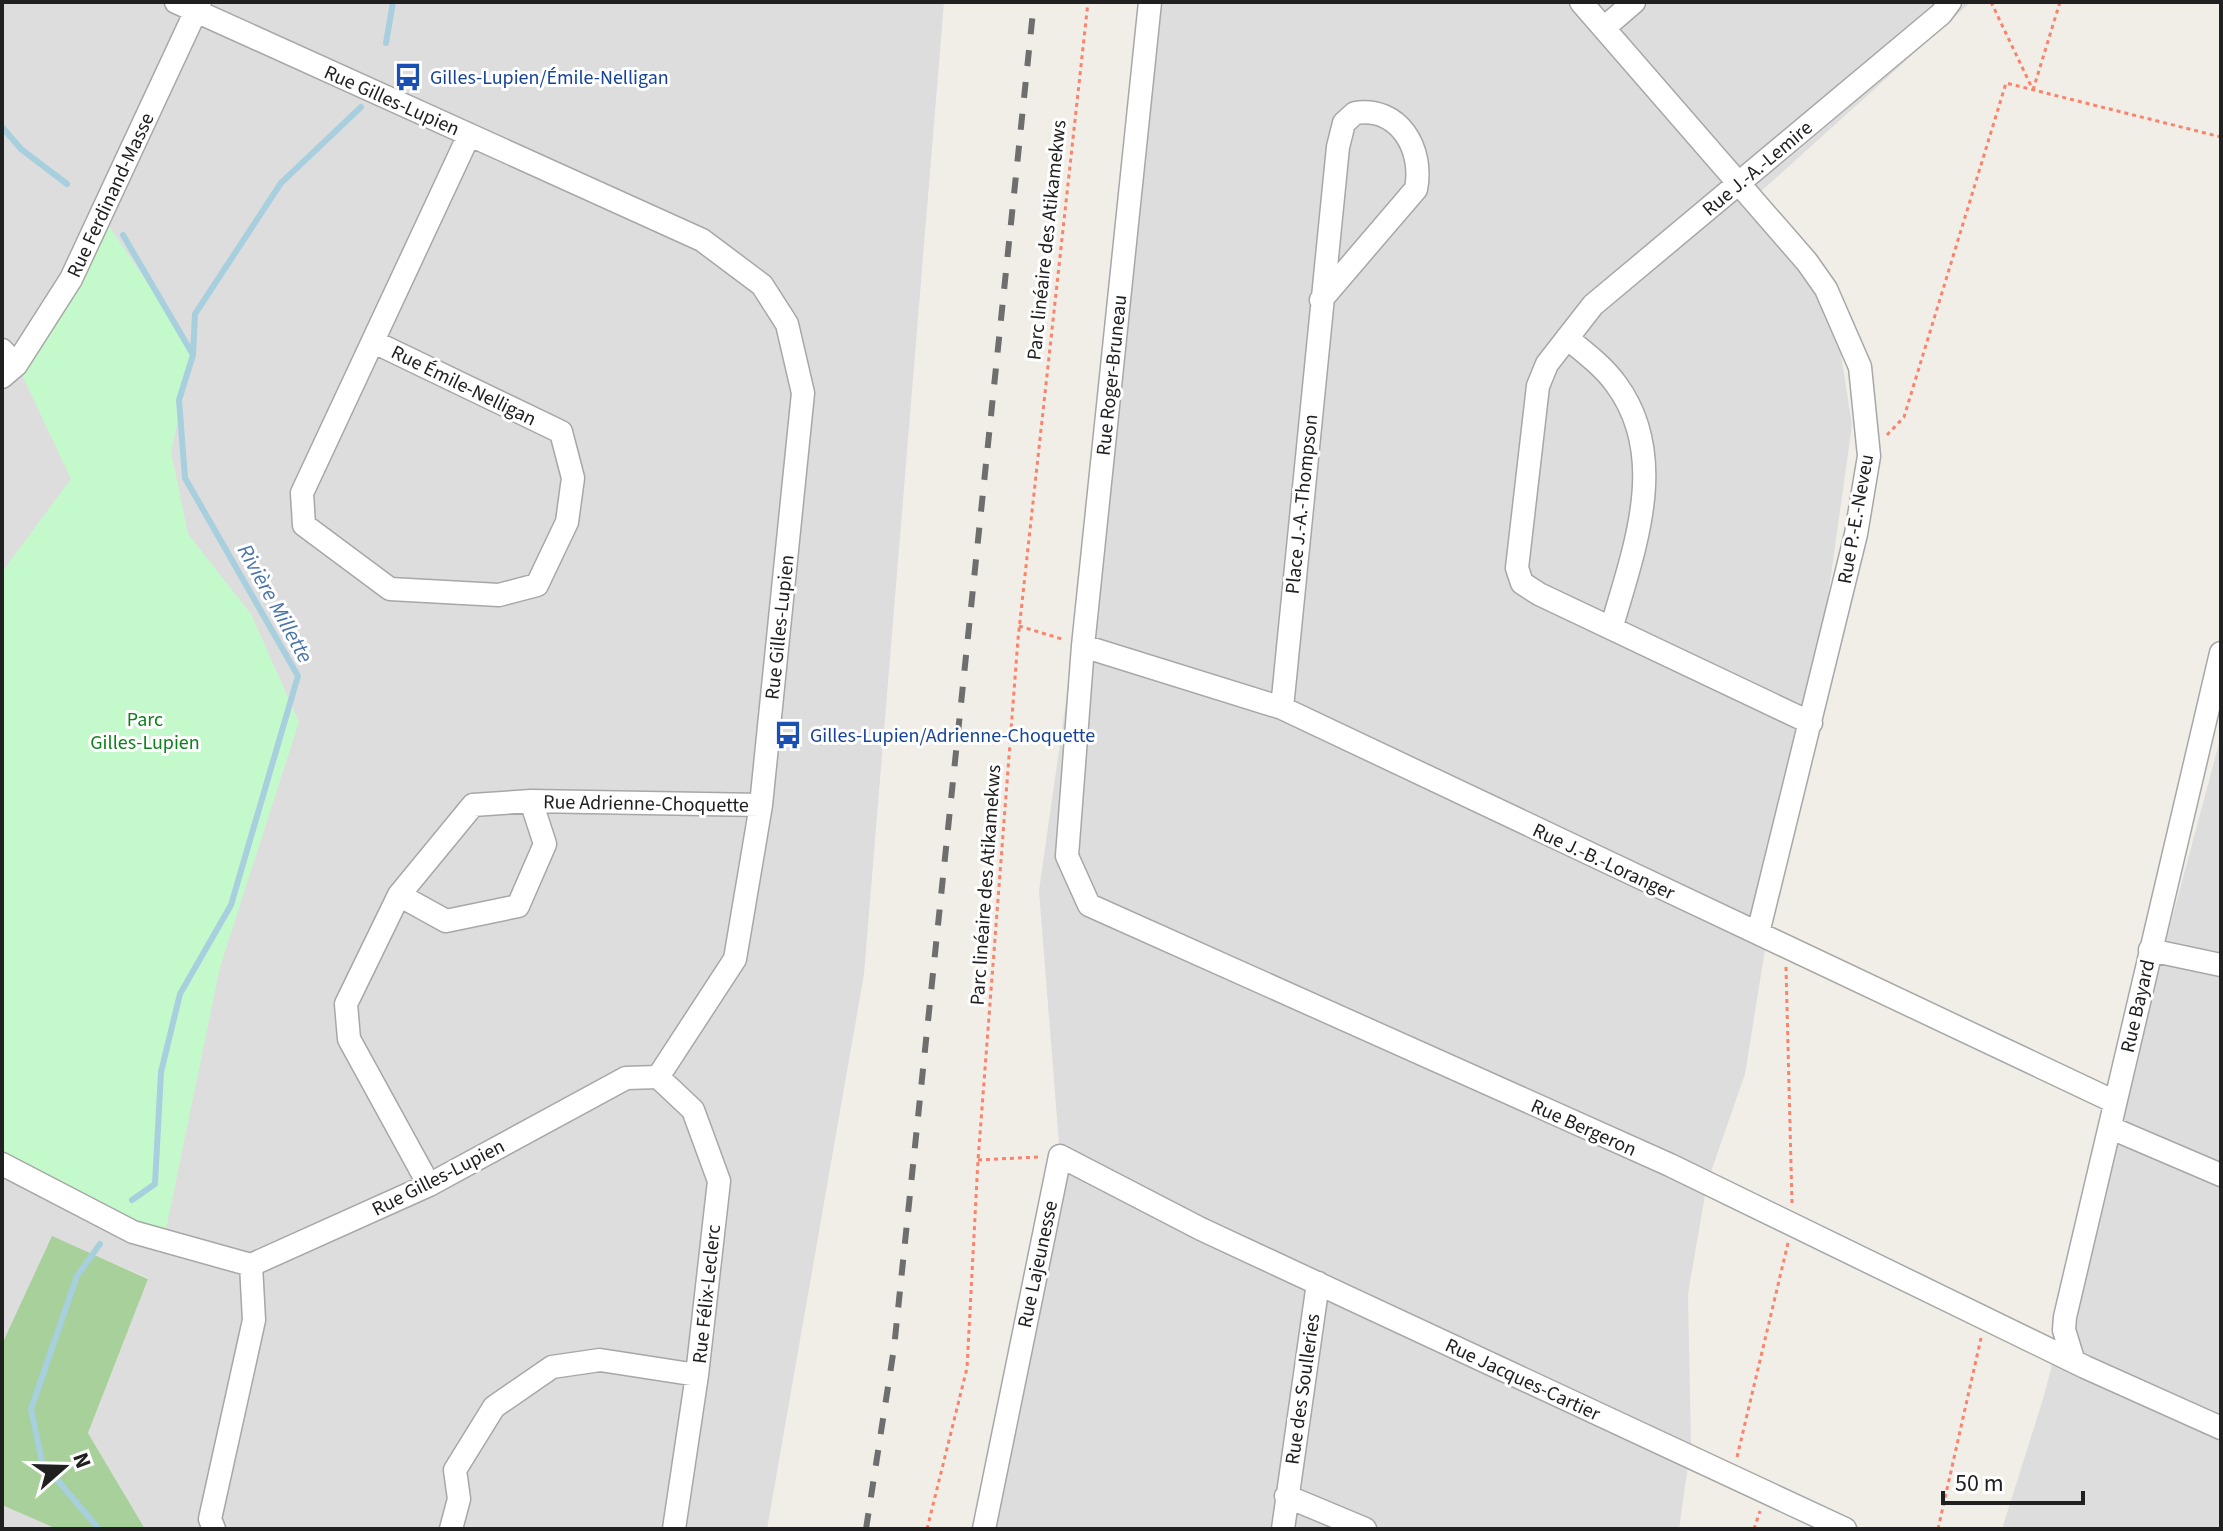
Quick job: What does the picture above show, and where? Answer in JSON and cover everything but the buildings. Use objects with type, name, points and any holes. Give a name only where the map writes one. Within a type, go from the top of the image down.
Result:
[{"type":"street","name":"Rue Roger-Bruneau","points":[[1075,748],[1150,2]]},
{"type":"street","name":"Rue P.-E.-Neveu","points":[[1581,2],[1736,184],[1807,262],[1826,289],[1845,326],[1860,367],[1869,456],[1856,534],[1758,933]]},
{"type":"street","points":[[1604,28],[1634,2]]},
{"type":"street","name":"Rue J.-A.-Lemire","points":[[1811,723],[1539,594],[1522,583],[1517,568],[1540,376],[1593,305],[1941,14],[1950,2]]},
{"type":"street","name":"Rue Gilles-Lupien","points":[[191,5],[702,240],[762,285],[787,324],[803,393],[761,805],[735,959],[658,1077],[626,1078],[429,1185],[251,1265]]},
{"type":"street","name":"Rue Ferdinand-Masse","points":[[7,364],[71,279],[191,5]]},
{"type":"street","name":"Place J.-A.-Thompson","points":[[1282,708],[1321,300],[1344,123],[1355,113],[1367,111],[1380,115],[1409,134],[1415,149],[1416,189],[1321,300]]},
{"type":"street","name":"Rue Émile-Nelligan","points":[[374,342],[561,432],[573,478],[567,522],[537,585],[499,595],[390,589],[304,525],[302,493],[469,135]]},
{"type":"street","points":[[1567,338],[1605,371],[1625,398],[1633,411],[1644,462],[1642,523],[1612,626]]},
{"type":"street","name":"Rue J.-B.-Loranger","points":[[1083,646],[1282,708],[2115,1102]]},
{"type":"street","name":"Rue Bayard","points":[[2073,1359],[2064,1330],[2065,1317],[2221,653]]},
{"type":"street","name":"Rue Bergeron","points":[[1075,748],[1067,856],[1089,905],[1670,1165],[2221,1428]]},
{"type":"street","name":"Rue Adrienne-Choquette","points":[[399,895],[446,921],[518,906],[545,844],[531,801]]},
{"type":"street","name":"Rue Adrienne-Choquette","points":[[429,1185],[349,1039],[346,1004],[399,895],[473,805],[531,801],[761,805]]},
{"type":"street","points":[[2150,950],[2221,965]]},
{"type":"street","name":"Rue Félix-Leclerc","points":[[658,1077],[693,1110],[719,1181],[697,1375],[674,1529]]},
{"type":"street","points":[[2111,1128],[2221,1175]]},
{"type":"street","name":"Rue Jacques-Cartier","points":[[1060,1156],[1201,1229],[1845,1529]]},
{"type":"street","name":"Rue Lajeunesse","points":[[984,1529],[1060,1156]]},
{"type":"street","points":[[2,1164],[133,1232],[251,1265],[254,1320],[210,1519],[214,1529]]},
{"type":"street","name":"Rue des Soulleries","points":[[1283,1529],[1318,1283]]},
{"type":"street","points":[[451,1529],[459,1499],[455,1470],[494,1407],[552,1367],[600,1360],[697,1375]]},
{"type":"street","points":[[1286,1496],[1365,1529]]},
{"type":"path","name":"Parc linéaire des Atikamekws","points":[[927,1529],[967,1368],[978,1160],[1019,626],[1088,2]]},
{"type":"path","points":[[1991,2],[2033,90]]},
{"type":"path","points":[[2033,90],[2060,2]]},
{"type":"path","points":[[1869,456],[1904,417],[2006,83],[2221,137]]},
{"type":"path","points":[[1019,626],[1083,646]]},
{"type":"path","points":[[978,1160],[1060,1156]]},
{"type":"path","points":[[1938,1529],[1986,1317]]},
{"type":"shaded area","points":[[2,2],[944,2],[864,974],[767,1529],[145,1529],[88,1433],[148,1278],[52,1237],[2,1344]]},
{"type":"shaded area","points":[[1141,2],[1971,2],[1747,204],[1833,304],[1852,425],[1810,725],[1767,937],[1745,1074],[1707,1183],[1688,1294],[1691,1445],[1679,1529],[983,1529],[1060,1156],[1039,891],[1068,687]]},
{"type":"shaded area","points":[[2221,736],[2221,1529],[2002,1529],[2043,1399]]},
{"type":"shaded area","points":[[2,1505],[54,1526],[57,1529],[2,1529]]},
{"type":"green space","name":"Parc Gilles-Lupien","points":[[102,216],[193,350],[171,452],[188,534],[251,614],[299,722],[220,967],[164,1239],[2,1162],[2,572],[71,479],[18,366]]},
{"type":"green space","points":[[52,1236],[148,1279],[88,1433],[145,1529],[57,1529],[2,1505],[2,1344]]},
{"type":"waterway","name":"Rivière Millette","points":[[386,43],[393,2]]},
{"type":"waterway","name":"Rivière Millette","points":[[132,1200],[155,1184],[161,1072],[180,994],[231,905],[298,676],[185,478],[179,400],[193,355],[195,314],[281,183],[361,107]]},
{"type":"waterway","points":[[2,127],[21,149],[67,184]]},
{"type":"waterway","points":[[123,235],[192,353]]},
{"type":"waterway","name":"Rivière Millette","points":[[99,1529],[42,1462],[31,1409],[77,1276],[100,1244]]},
{"type":"railway","points":[[866,1529],[894,1348],[1034,2]]},
{"type":"place","name":"Gilles-Lupien/Émile-Nelligan","points":[[408,77]]},
{"type":"place","name":"Gilles-Lupien/Adrienne-Choquette","points":[[788,735]]}]
